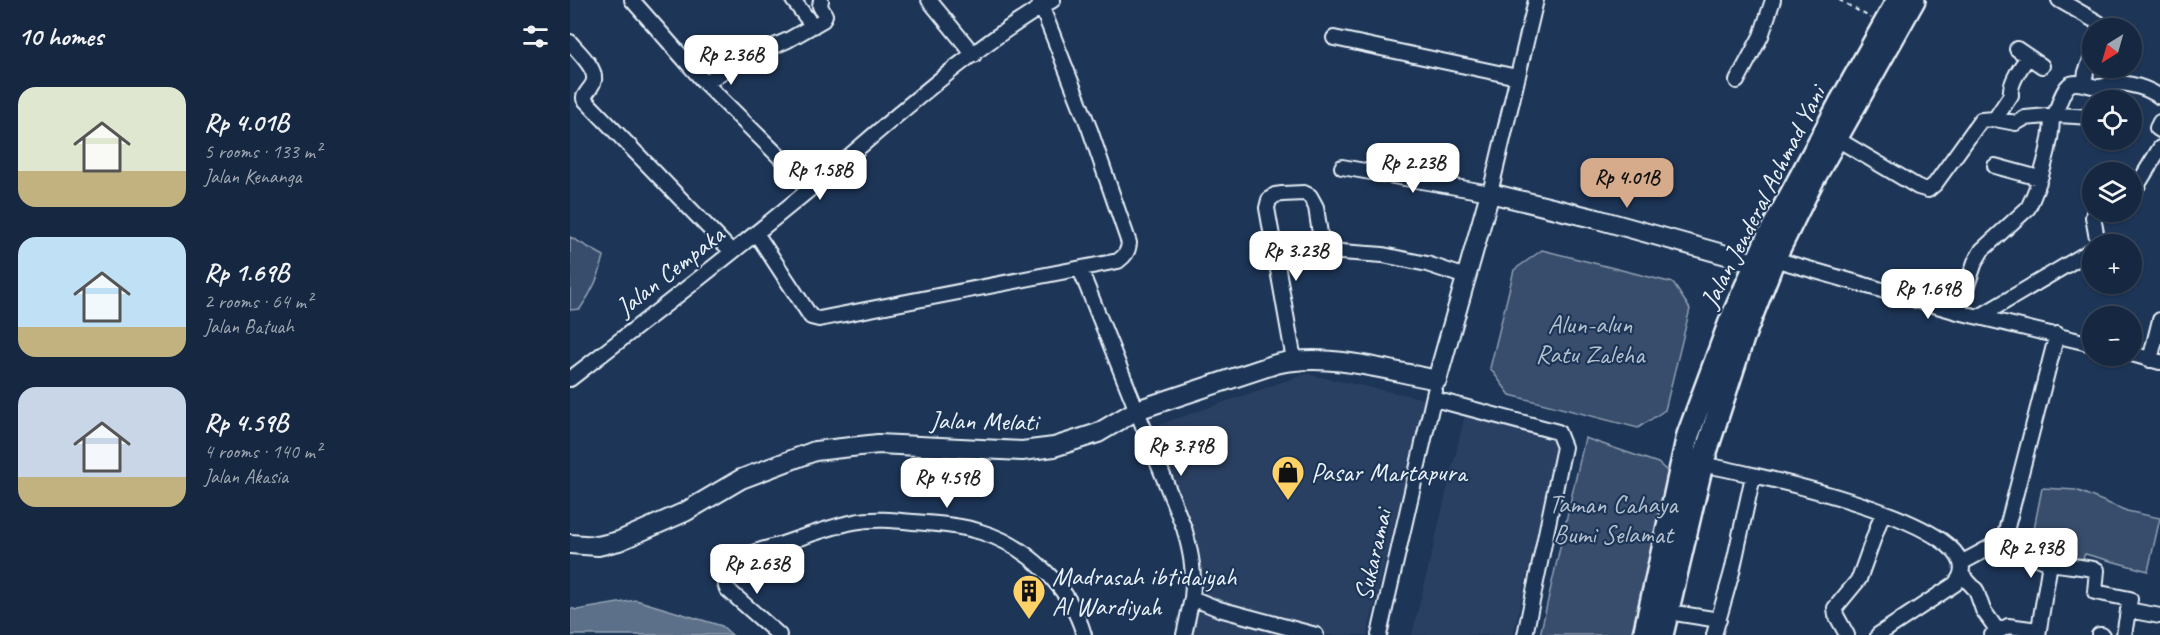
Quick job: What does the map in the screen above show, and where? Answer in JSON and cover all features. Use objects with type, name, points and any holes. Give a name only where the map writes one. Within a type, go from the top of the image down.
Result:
[{"type":"highway","name":"Jalan Jenderal Achmad Yani","points":[[1765,261],[1813,151],[1898,0]]},
{"type":"highway","name":"Jalan Jenderal Achmad Yani","points":[[1644,635],[1659,610],[1692,463],[1694,416],[1730,322],[1814,180],[1914,0]]},
{"type":"highway","name":"Jalan Jenderal Achmad Yani","points":[[1659,610],[1662,635]]},
{"type":"main road","points":[[1437,380],[1490,193],[1765,261]]},
{"type":"main road","name":"Jalan Melati","points":[[570,544],[598,546],[618,541],[685,512],[741,479],[815,451],[878,444],[1022,451],[1054,447],[1098,433],[1137,410],[1294,360],[1325,360],[1437,380]]},
{"type":"street","points":[[632,0],[705,83],[812,188]]},
{"type":"street","points":[[793,0],[813,26]]},
{"type":"street","points":[[705,83],[736,63],[813,26],[824,17],[820,6],[821,0]]},
{"type":"street","points":[[929,0],[974,55]]},
{"type":"street","points":[[1342,167],[1490,193],[1536,0]]},
{"type":"street","points":[[1737,81],[1761,36],[1773,0]]},
{"type":"street","points":[[2060,0],[2091,18]]},
{"type":"street","points":[[756,233],[812,317],[819,320],[1118,261],[1128,251],[1129,243],[1045,2]]},
{"type":"street","name":"Jalan Cempaka","points":[[570,379],[756,233],[974,55],[1045,2]]},
{"type":"street","points":[[1334,38],[1517,77]]},
{"type":"street","points":[[570,42],[593,71],[593,84],[584,99],[732,252]]},
{"type":"street","points":[[1995,119],[2011,95],[2010,91],[2023,53],[2042,66]]},
{"type":"street","points":[[2084,84],[2085,78]]},
{"type":"street","points":[[2107,90],[2114,83],[2128,84],[2145,88],[2160,97]]},
{"type":"street","points":[[1958,312],[1977,257],[1991,241],[2028,208],[2043,169],[2053,116],[2068,87],[2070,84],[2084,84],[2095,90]]},
{"type":"street","points":[[1837,139],[1918,187],[1928,190],[1935,184],[1981,120],[1995,119],[2016,123],[2025,118],[2082,117]]},
{"type":"street","points":[[2160,122],[2157,128],[2160,130]]},
{"type":"street","points":[[2142,178],[2160,148]]},
{"type":"street","points":[[1995,166],[2038,178]]},
{"type":"street","points":[[1294,360],[1267,208],[1269,200],[1275,195],[1304,193],[1310,196],[1316,207],[1322,246],[1328,251],[1383,255],[1427,264],[1466,277]]},
{"type":"street","points":[[1978,317],[2082,256]]},
{"type":"street","points":[[1765,261],[1958,312],[2082,341]]},
{"type":"street","points":[[1080,269],[1184,528],[1194,579],[1184,635]]},
{"type":"street","points":[[2155,361],[2160,320]]},
{"type":"street","points":[[1878,635],[1955,584],[1961,569],[2005,535],[2057,334]]},
{"type":"street","name":"Sukaramai","points":[[1379,635],[1437,380]]},
{"type":"street","points":[[1434,399],[1558,432],[1564,447],[1525,635]]},
{"type":"street","points":[[1692,463],[1841,497],[1883,512],[1940,538],[1954,550],[1961,569],[1976,590],[1995,633],[2008,626],[2038,632],[2050,563]]},
{"type":"street","points":[[1714,635],[1753,476]]},
{"type":"street","points":[[1846,635],[1835,608],[1859,579],[1883,512]]},
{"type":"street","points":[[779,635],[727,590],[724,583],[726,576],[750,554],[855,521],[893,520],[946,525],[981,532],[1023,554],[1054,579],[1073,606],[1084,635]]},
{"type":"street","points":[[2001,540],[2018,551],[2050,563],[2097,570],[2095,592],[2130,599],[2124,635]]},
{"type":"street","points":[[1192,598],[1219,609],[1316,635]]},
{"type":"street","points":[[1659,610],[1719,620]]},
{"type":"street","points":[[2128,610],[2160,616]]},
{"type":"path","points":[[1839,0],[1884,26]]},
{"type":"shaded area","name":"Pasar Martapura","points":[[1306,374],[1425,399],[1367,635],[1190,635],[1203,573],[1150,430],[1161,424]]},
{"type":"shaded area","points":[[1466,411],[1550,436],[1557,445],[1513,635],[1412,635]]},
{"type":"shaded area","points":[[636,600],[722,626],[732,635],[570,635],[570,608],[577,610]]},
{"type":"green space","points":[[570,237],[604,256],[598,277],[584,303],[580,309],[570,310]]},
{"type":"green space","name":"Alun-alun Ratu Zaleha","points":[[1542,250],[1673,283],[1690,309],[1665,410],[1638,428],[1510,395],[1490,368],[1514,270]]},
{"type":"green space","name":"Taman Cahaya Bumi Selamat","points":[[1585,438],[1658,463],[1668,472],[1669,478],[1631,635],[1540,635]]},
{"type":"green space","points":[[2042,488],[2076,490],[2127,511],[2160,518],[2148,571],[2085,554],[2080,563],[2030,549]]},
{"type":"place","name":"Pasar Martapura","points":[[1288,501]]},
{"type":"place","name":"Madrasah ibtidaiyah Al Wardiyah","points":[[1029,620]]}]
